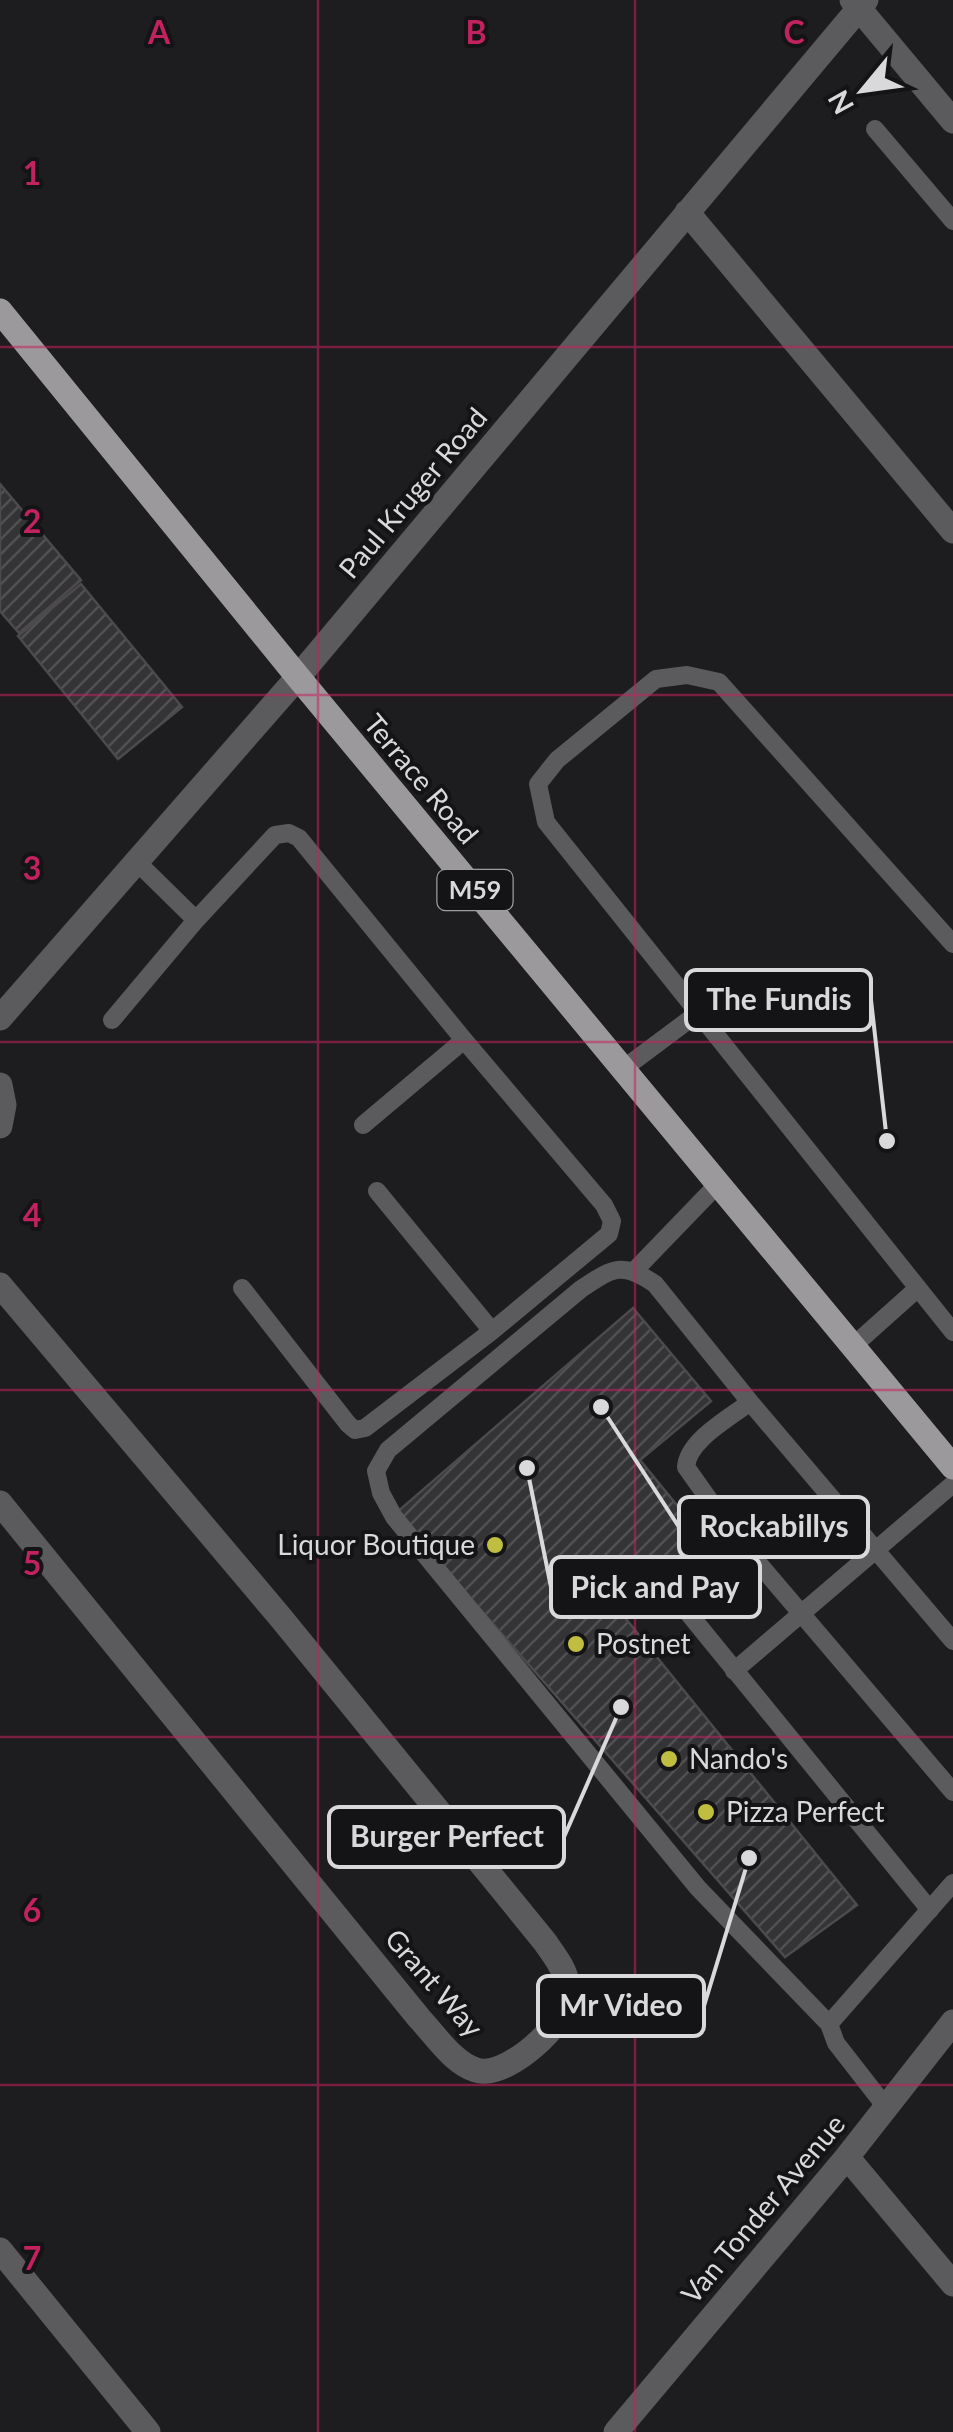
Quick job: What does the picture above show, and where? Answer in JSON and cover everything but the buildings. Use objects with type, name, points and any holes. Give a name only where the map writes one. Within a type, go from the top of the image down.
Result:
[{"type":"main road","name":"Terrace Road","points":[[0,311],[298,678],[953,1468]]},
{"type":"street","points":[[859,3],[953,121]]},
{"type":"street","name":"Paul Kruger Road","points":[[0,1018],[298,678],[859,3]]},
{"type":"street","points":[[687,212],[953,531]]},
{"type":"street","points":[[0,1086],[4,1104],[0,1126]]},
{"type":"street","name":"Grant Way","points":[[0,1285],[10,1318],[281,1618],[546,1942],[568,1980],[566,2008],[532,2049],[491,2071],[476,2070],[458,2060],[419,2018],[0,1503]]},
{"type":"street","name":"Van Tonder Avenue","points":[[616,2432],[847,2157],[953,2022]]},
{"type":"street","points":[[847,2157],[953,2284]]},
{"type":"street","points":[[0,2250],[148,2432]]},
{"type":"lane","points":[[876,129],[953,220]]},
{"type":"lane","points":[[953,944],[719,682],[687,674],[656,679],[558,760],[538,784],[546,822],[953,1332]]},
{"type":"lane","points":[[112,1020],[260,848],[275,835],[288,833],[299,838],[604,1204],[612,1221],[609,1234],[492,1331],[372,1426],[356,1430],[242,1288]]},
{"type":"lane","points":[[137,862],[196,920]]},
{"type":"lane","points":[[623,1069],[698,1013]]},
{"type":"lane","points":[[363,1125],[464,1040]]},
{"type":"lane","points":[[635,1270],[718,1184]]},
{"type":"lane","points":[[377,1191],[492,1331]]},
{"type":"lane","points":[[886,2106],[836,2044],[829,2024],[698,1888],[394,1517],[381,1493],[376,1471],[388,1450],[580,1289],[613,1268],[635,1270],[656,1284],[750,1402],[953,1640]]},
{"type":"lane","points":[[852,1347],[918,1288]]},
{"type":"lane","points":[[750,1402],[694,1447],[686,1468],[732,1532],[953,1792]]},
{"type":"lane","points":[[734,1671],[953,1484]]},
{"type":"lane","points":[[732,1532],[693,1573],[683,1590],[682,1603],[930,1910]]},
{"type":"lane","points":[[829,2024],[953,1883]]},
{"type":"place","name":"The Fundis","points":[[887,1141]]},
{"type":"place","name":"Rockabillys","points":[[601,1407]]},
{"type":"place","name":"Pick and Pay","points":[[527,1468]]},
{"type":"place","name":"Liquor Boutique","points":[[495,1545]]},
{"type":"place","name":"Postnet","points":[[576,1644]]},
{"type":"place","name":"Burger Perfect","points":[[621,1707]]},
{"type":"place","name":"Nando's","points":[[669,1759]]},
{"type":"place","name":"Pizza Perfect","points":[[706,1812]]},
{"type":"place","name":"Mr Video","points":[[749,1858]]}]
